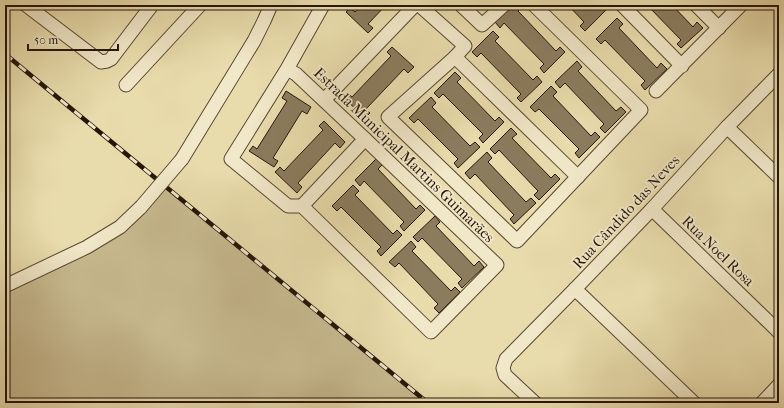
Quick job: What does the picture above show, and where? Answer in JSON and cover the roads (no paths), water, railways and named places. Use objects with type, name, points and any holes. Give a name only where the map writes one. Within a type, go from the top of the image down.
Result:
[{"type":"street","points":[[26,5],[101,62],[111,59],[152,5]]},
{"type":"street","points":[[126,85],[200,5]]},
{"type":"street","points":[[5,286],[87,247],[120,227],[141,207],[182,159],[254,41],[271,5]]},
{"type":"street","points":[[264,21],[279,5]]},
{"type":"street","points":[[323,5],[287,69],[231,158],[288,206],[302,206],[365,139]]},
{"type":"street","points":[[324,100],[415,5]]},
{"type":"street","points":[[419,5],[465,46],[455,57],[388,117],[517,241],[641,110],[534,5]]},
{"type":"street","points":[[461,5],[482,25],[504,5]]},
{"type":"street","points":[[622,5],[682,66]]},
{"type":"street","points":[[696,5],[719,28]]},
{"type":"street","points":[[656,91],[742,5]]},
{"type":"street","points":[[455,57],[578,177]]},
{"type":"street","name":"Estrada Municipal Martins Guimarães","points":[[287,69],[296,74],[324,100],[497,265],[431,332],[302,206]]},
{"type":"street","name":"Rua Cândido das Neves","points":[[535,403],[505,374],[503,368],[506,359],[652,209],[727,127],[779,74]]},
{"type":"street","points":[[727,127],[779,177]]},
{"type":"street","name":"Rua Noel Rosa","points":[[652,209],[779,332]]},
{"type":"street","points":[[575,289],[694,403]]},
{"type":"street","points":[[762,403],[779,385]]},
{"type":"railway","points":[[5,54],[428,403]]}]
